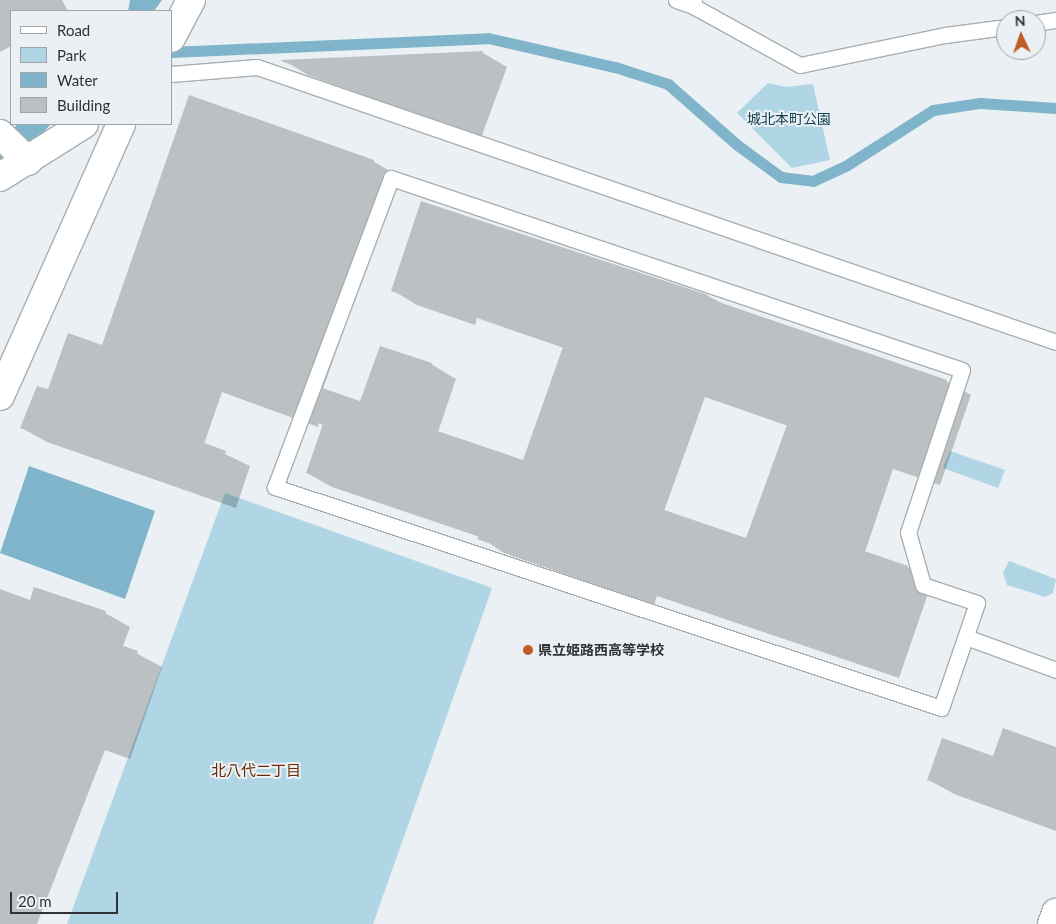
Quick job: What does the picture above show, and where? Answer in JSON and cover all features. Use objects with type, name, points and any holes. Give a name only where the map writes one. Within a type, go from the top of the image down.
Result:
[{"type":"street","points":[[172,36],[191,0]]},
{"type":"street","points":[[0,177],[82,125]]},
{"type":"street","points":[[0,396],[121,125]]},
{"type":"street","points":[[0,134],[28,161]]},
{"type":"street","points":[[1052,924],[1056,912]]},
{"type":"lane","points":[[676,0],[694,3],[800,65],[945,36],[996,28]]},
{"type":"lane","points":[[172,74],[257,67],[1056,342]]},
{"type":"lane","points":[[391,178],[962,370],[908,532],[923,585],[977,603],[966,637],[941,708],[275,487],[391,178]]},
{"type":"lane","points":[[966,637],[1056,670]]},
{"type":"green space","name":"城北本町公園","points":[[768,83],[786,87],[813,84],[830,160],[792,168],[737,113]]},
{"type":"green space","points":[[950,451],[1005,470],[998,488],[943,468]]},
{"type":"green space","points":[[225,493],[492,588],[373,924],[67,924]]},
{"type":"green space","points":[[1009,561],[1056,579],[1053,593],[1045,597],[1007,585],[1003,573]]},
{"type":"water","points":[[130,0],[162,0],[155,10],[128,10]]},
{"type":"water","points":[[17,125],[50,125],[31,145],[0,161],[0,140]]},
{"type":"water","points":[[29,466],[155,511],[125,599],[0,553]]},
{"type":"building","points":[[483,51],[456,124],[281,61],[282,60]]},
{"type":"building","points":[[189,95],[374,160],[296,379],[304,382],[293,413],[196,379],[178,433],[226,451],[211,495],[20,428],[37,386],[48,389],[68,333],[102,345]]},
{"type":"building","points":[[421,201],[708,295],[707,298],[947,380],[915,472],[868,456],[838,542],[908,566],[874,665],[631,583],[629,591],[477,539],[480,533],[306,473],[323,424],[310,419],[322,388],[360,401],[380,346],[432,363],[411,422],[523,460],[564,344],[452,305],[450,311],[391,291]],"holes":[[[680,383],[788,422],[746,538],[638,501]]]},
{"type":"building","points":[[34,587],[106,611],[97,637],[138,651],[105,746],[80,736],[7,924],[0,924],[0,589],[30,600]]},
{"type":"building","points":[[1003,728],[1056,747],[1056,757],[1034,819],[927,780],[942,738],[993,756]]},
{"type":"waterway","points":[[172,52],[488,38],[615,67],[668,84],[736,144],[781,177],[813,181],[847,165],[933,110],[980,103],[1056,108]]},
{"type":"place","name":"県立姫路西高等学校","points":[[528,650]]},
{"type":"district","name":"北八代二丁目","points":[[256,771]]}]
